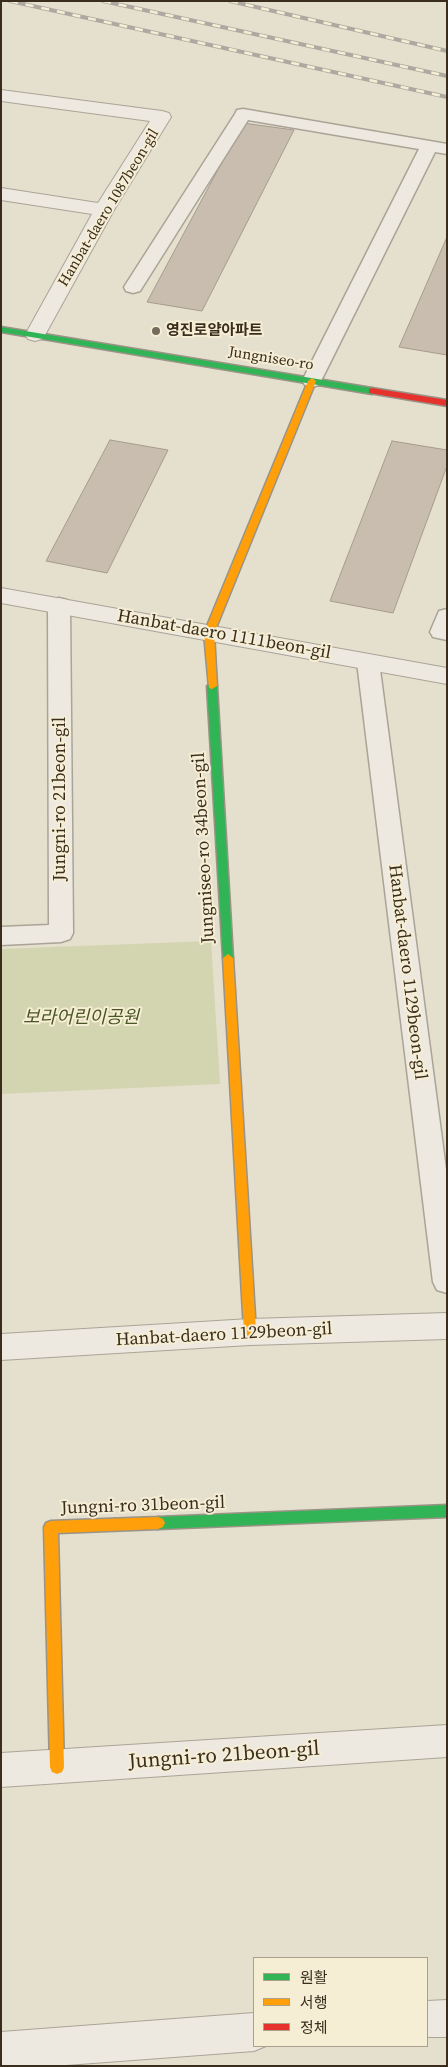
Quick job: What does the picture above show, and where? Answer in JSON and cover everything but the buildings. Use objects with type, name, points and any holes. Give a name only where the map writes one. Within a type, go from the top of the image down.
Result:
[{"type":"street","name":"Hanbat-daero 1087beon-gil","points":[[1,95],[162,117],[104,210],[35,335]]},
{"type":"street","points":[[1,194],[104,210]]},
{"type":"street","name":"Jungniseo-ro","points":[[1,329],[447,403]]},
{"type":"street","name":"Jungniseo-ro 34beon-gil","points":[[250,1332],[209,633],[312,381]]},
{"type":"street","name":"Hanbat-daero 1111beon-gil","points":[[1,595],[447,676]]},
{"type":"street","name":"Hanbat-daero 1129beon-gil","points":[[1,1347],[250,1332],[447,1326]]},
{"type":"street","name":"Jungni-ro 31beon-gil","points":[[57,1767],[51,1527],[447,1511]]},
{"type":"street","name":"Jungni-ro 21beon-gil","points":[[1,1770],[447,1741]]},
{"type":"street","points":[[428,2019],[447,2018]]},
{"type":"street","points":[[1,2051],[253,2032]]},
{"type":"lane","points":[[133,287],[243,114],[447,149]]},
{"type":"lane","points":[[312,381],[428,146]]},
{"type":"lane","name":"Jungni-ro 21beon-gil","points":[[1,936],[61,933],[59,605]]},
{"type":"lane","points":[[447,616],[441,632],[447,633]]},
{"type":"lane","name":"Hanbat-daero 1129beon-gil","points":[[368,662],[447,1282]]},
{"type":"green space","name":"보라어린이공원","points":[[211,941],[220,1084],[1,1094],[1,949]]},
{"type":"railway","points":[[10,1],[447,97]]},
{"type":"railway","points":[[103,1],[447,76]]},
{"type":"railway","points":[[230,1],[447,51]]},
{"type":"traffic: fast","points":[[1,329],[372,391]]},
{"type":"traffic: fast","points":[[212,686],[228,958]]},
{"type":"traffic: fast","points":[[158,1523],[447,1511]]},
{"type":"traffic: slow","points":[[212,686],[209,633],[312,381]]},
{"type":"traffic: slow","points":[[228,958],[250,1332]]},
{"type":"traffic: slow","points":[[57,1767],[51,1527],[158,1523]]},
{"type":"traffic: jam","points":[[372,391],[447,403]]},
{"type":"place","name":"영진로얄아파트","points":[[156,331]]}]
